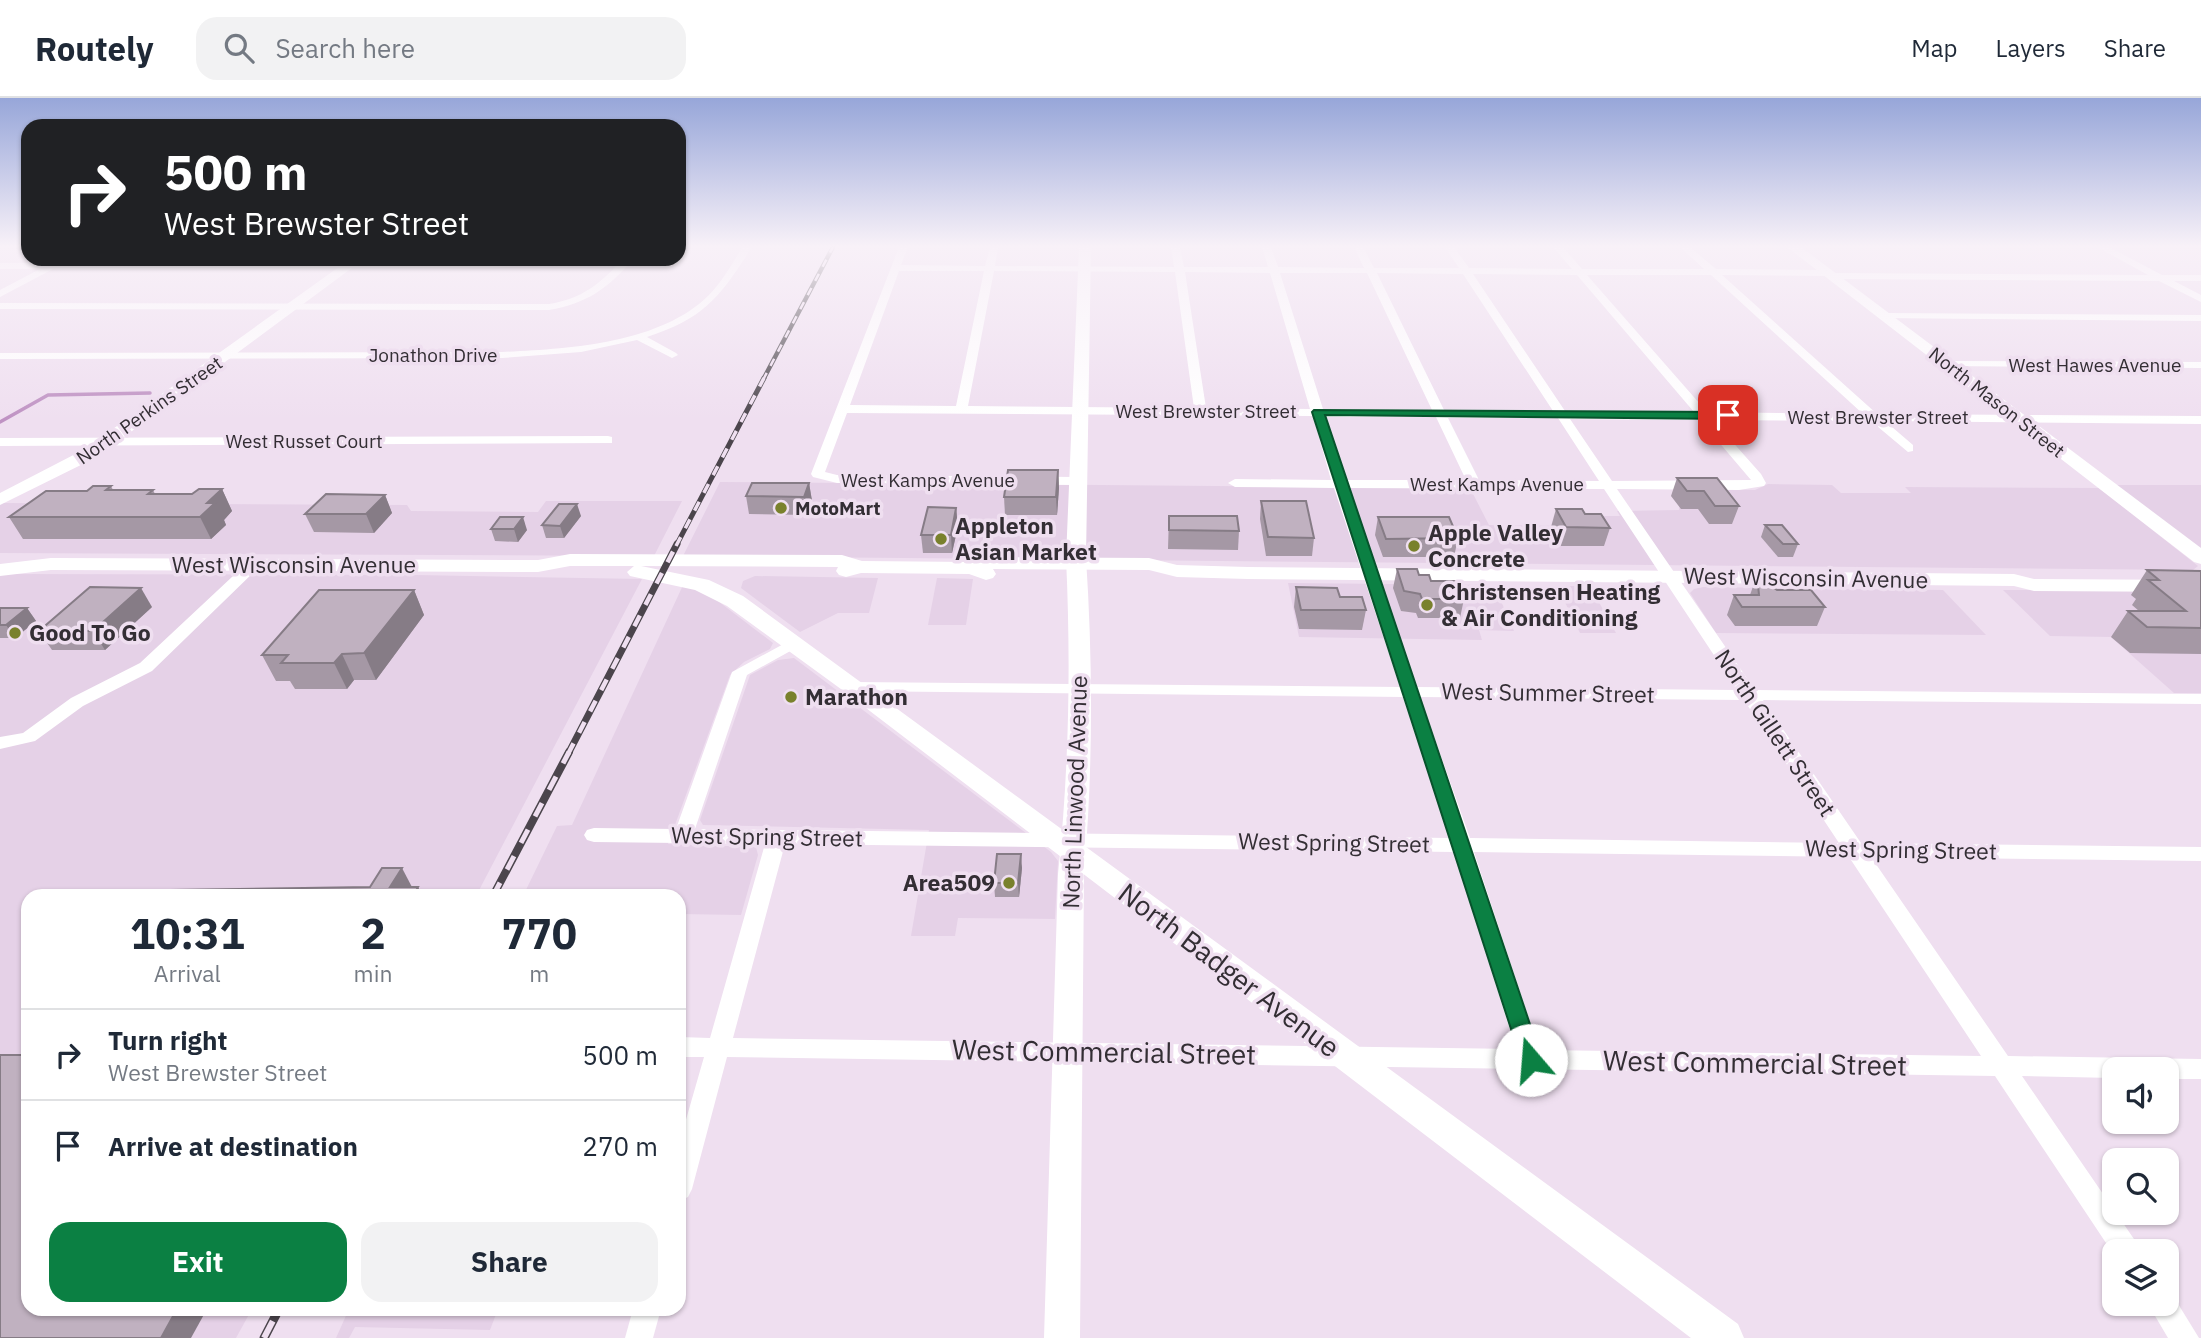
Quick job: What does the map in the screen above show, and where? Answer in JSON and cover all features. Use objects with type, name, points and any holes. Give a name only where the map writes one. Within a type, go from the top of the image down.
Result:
[{"type":"main road","name":"North Mason Street","points":[[1870,305],[2201,558]]},
{"type":"main road","name":"West Wisconsin Avenue","points":[[0,558],[51,564],[538,566],[570,560],[715,574],[814,561],[842,561],[860,567]]},
{"type":"main road","points":[[769,572],[809,568],[814,561]]},
{"type":"main road","name":"West Wisconsin Avenue","points":[[0,570],[51,564]]},
{"type":"main road","name":"West Wisconsin Avenue","points":[[538,566],[562,571],[715,574],[837,573],[860,567],[972,568],[985,574],[1076,570],[1152,576],[1177,571],[2014,580],[2034,585],[2201,586]]},
{"type":"main road","name":"West Wisconsin Avenue","points":[[2014,580],[2024,573],[2201,575]]},
{"type":"main road","name":"North Badger Avenue","points":[[715,574],[735,601],[1067,844],[1344,1056],[1724,1338]]},
{"type":"main road","points":[[2062,585],[2089,580],[2201,580]]},
{"type":"street","name":"North Perkins Street","points":[[0,500],[70,465],[107,442],[297,305]]},
{"type":"street","points":[[0,306],[550,307],[563,305]]},
{"type":"street","name":"Jonathon Drive","points":[[0,356],[517,355],[592,346],[637,336],[680,319],[704,305]]},
{"type":"street","points":[[842,409],[881,305]]},
{"type":"street","points":[[961,410],[982,305]]},
{"type":"street","name":"North Linwood Avenue","points":[[1062,1338],[1068,1051],[1067,844],[1077,809],[1077,481],[1084,305]]},
{"type":"street","points":[[1184,305],[1200,411]]},
{"type":"street","points":[[1285,305],[1339,483],[1462,845],[1531,1060]]},
{"type":"street","points":[[1386,305],[1474,484]]},
{"type":"street","name":"North Gillett Street","points":[[1488,305],[1669,577],[2119,1239]]},
{"type":"street","points":[[1608,305],[1704,415]]},
{"type":"street","points":[[1749,305],[1908,448]]},
{"type":"street","points":[[1885,316],[2201,318]]},
{"type":"street","points":[[637,336],[672,355]]},
{"type":"street","name":"West Hawes Avenue","points":[[1948,364],[2201,365]]},
{"type":"street","name":"West Brewster Street","points":[[842,409],[2201,420]]},
{"type":"street","name":"West Kamps Avenue","points":[[842,409],[818,472],[821,477],[1077,481]]},
{"type":"street","name":"West Kamps Avenue","points":[[1235,483],[1746,486],[1759,483],[1704,415]]},
{"type":"street","name":"West Russet Court","points":[[0,442],[608,440]]},
{"type":"street","points":[[0,743],[29,737],[77,702],[146,667],[253,565]]},
{"type":"street","points":[[683,836],[740,672],[795,644]]},
{"type":"street","name":"West Summer Street","points":[[853,687],[2201,699]]},
{"type":"street","name":"West Spring Street","points":[[594,835],[1067,844],[1462,845],[2201,853]]},
{"type":"street","points":[[686,1163],[777,837]]},
{"type":"street","name":"West Commercial Street","points":[[686,1047],[2201,1069]]},
{"type":"street","points":[[639,1338],[645,1316]]},
{"type":"street","points":[[2170,1316],[2185,1338]]},
{"type":"shaded area","points":[[720,482],[1470,488],[1489,525],[1577,526],[1572,516],[1620,516],[1617,511],[1679,510],[1682,489],[1755,490],[1768,484],[1832,485],[1841,493],[1911,493],[1905,487],[2099,488],[2198,566],[2193,570],[683,556]]},
{"type":"shaded area","points":[[2116,485],[2201,485],[2201,549]]},
{"type":"shaded area","points":[[546,501],[682,501],[654,556],[0,553],[0,503],[407,505],[411,511],[538,512]]},
{"type":"shaded area","points":[[0,574],[416,575],[642,579],[480,889],[21,889],[21,1316],[248,1316],[236,1338],[0,1338]]},
{"type":"shaded area","points":[[755,576],[878,578],[869,613],[838,613],[800,632],[741,588],[743,581]]},
{"type":"shaded area","points":[[937,578],[973,579],[966,625],[928,625]]},
{"type":"shaded area","points":[[684,583],[714,598],[773,643],[770,649],[744,662],[730,675],[668,844],[756,847],[758,855],[741,915],[686,914],[686,889],[526,889],[557,826],[572,825]]},
{"type":"shaded area","points":[[1288,583],[1494,585],[1514,631],[1479,630],[1482,640],[1299,637]]},
{"type":"shaded area","points":[[1557,586],[1590,586],[1616,633],[1580,633]]},
{"type":"shaded area","points":[[1703,587],[1943,590],[1986,635],[1716,633],[1690,593]]},
{"type":"shaded area","points":[[2003,590],[2201,590],[2201,693],[2174,693],[2111,637],[2050,636]]},
{"type":"shaded area","points":[[794,658],[1051,852],[1058,861],[1055,919],[958,918],[955,936],[911,936],[929,830],[703,825],[700,820],[750,675],[778,660]]},
{"type":"shaded area","points":[[346,1316],[495,1316],[490,1330],[355,1327],[349,1338],[336,1338]]},
{"type":"building","points":[[1008,470],[1058,470],[1056,497],[1004,497]]},
{"type":"building","points":[[1677,478],[1717,478],[1739,506],[1715,506],[1704,491],[1687,491]]},
{"type":"building","points":[[752,483],[809,483],[804,497],[746,496]]},
{"type":"building","points":[[93,486],[111,486],[106,490],[153,490],[148,494],[192,494],[199,489],[222,489],[207,503],[215,503],[200,517],[9,517],[46,491],[87,491]]},
{"type":"building","points":[[326,494],[385,495],[366,514],[305,514]]},
{"type":"building","points":[[1261,501],[1306,501],[1314,538],[1268,537]]},
{"type":"building","points":[[559,504],[577,504],[560,526],[542,525]]},
{"type":"building","points":[[928,507],[956,508],[951,535],[921,535]]},
{"type":"building","points":[[1556,509],[1582,509],[1585,514],[1601,514],[1610,528],[1566,527]]},
{"type":"building","points":[[1169,516],[1237,516],[1239,531],[1169,530]]},
{"type":"building","points":[[500,517],[523,517],[514,529],[491,529]]},
{"type":"building","points":[[1378,517],[1449,517],[1458,538],[1386,539]]},
{"type":"building","points":[[1765,525],[1782,525],[1798,544],[1783,544]]},
{"type":"building","points":[[1397,569],[1417,569],[1419,575],[1429,575],[1431,581],[1457,581],[1464,599],[1422,599],[1420,594],[1404,591]]},
{"type":"building","points":[[2147,570],[2201,571],[2201,628],[2147,627],[2128,611],[2186,611],[2148,580],[2159,580]]},
{"type":"building","points":[[1757,575],[1777,590],[1811,590],[1825,607],[1742,607],[1734,595],[1759,595]]},
{"type":"building","points":[[90,587],[141,588],[93,631],[39,631]]},
{"type":"building","points":[[1296,587],[1337,588],[1340,597],[1362,597],[1366,610],[1301,610]]},
{"type":"building","points":[[319,590],[414,590],[364,653],[342,654],[334,663],[281,663],[288,655],[262,655]]},
{"type":"building","points":[[0,608],[27,608],[6,625],[0,625]]},
{"type":"building","points":[[997,854],[1021,854],[1018,883],[994,883]]},
{"type":"building","points":[[382,868],[402,868],[390,887],[418,887],[237,889],[370,887]]},
{"type":"building","points":[[0,1055],[21,1055],[21,1316],[173,1316],[161,1338],[0,1338]]},
{"type":"waterway","points":[[0,422],[48,395],[150,393]]},
{"type":"railway","points":[[763,380],[803,305]]},
{"type":"railway","points":[[676,546],[764,378]]},
{"type":"railway","points":[[568,754],[677,544]]},
{"type":"railway","points":[[497,889],[569,752]]},
{"type":"railway","points":[[264,1338],[275,1316]]},
{"type":"place","name":"MotoMart","points":[[781,508]]},
{"type":"place","name":"Appleton Asian Market","points":[[941,539]]},
{"type":"place","name":"Apple Valley Concrete","points":[[1414,546]]},
{"type":"place","name":"Christensen Heating & Air Conditioning","points":[[1427,605]]},
{"type":"place","name":"Good To Go","points":[[15,633]]},
{"type":"place","name":"Marathon","points":[[791,697]]},
{"type":"place","name":"Area509","points":[[1009,883]]},
{"type":"route","points":[[1531,1060],[1462,845],[1339,483],[1318,412],[1728,415]]}]
